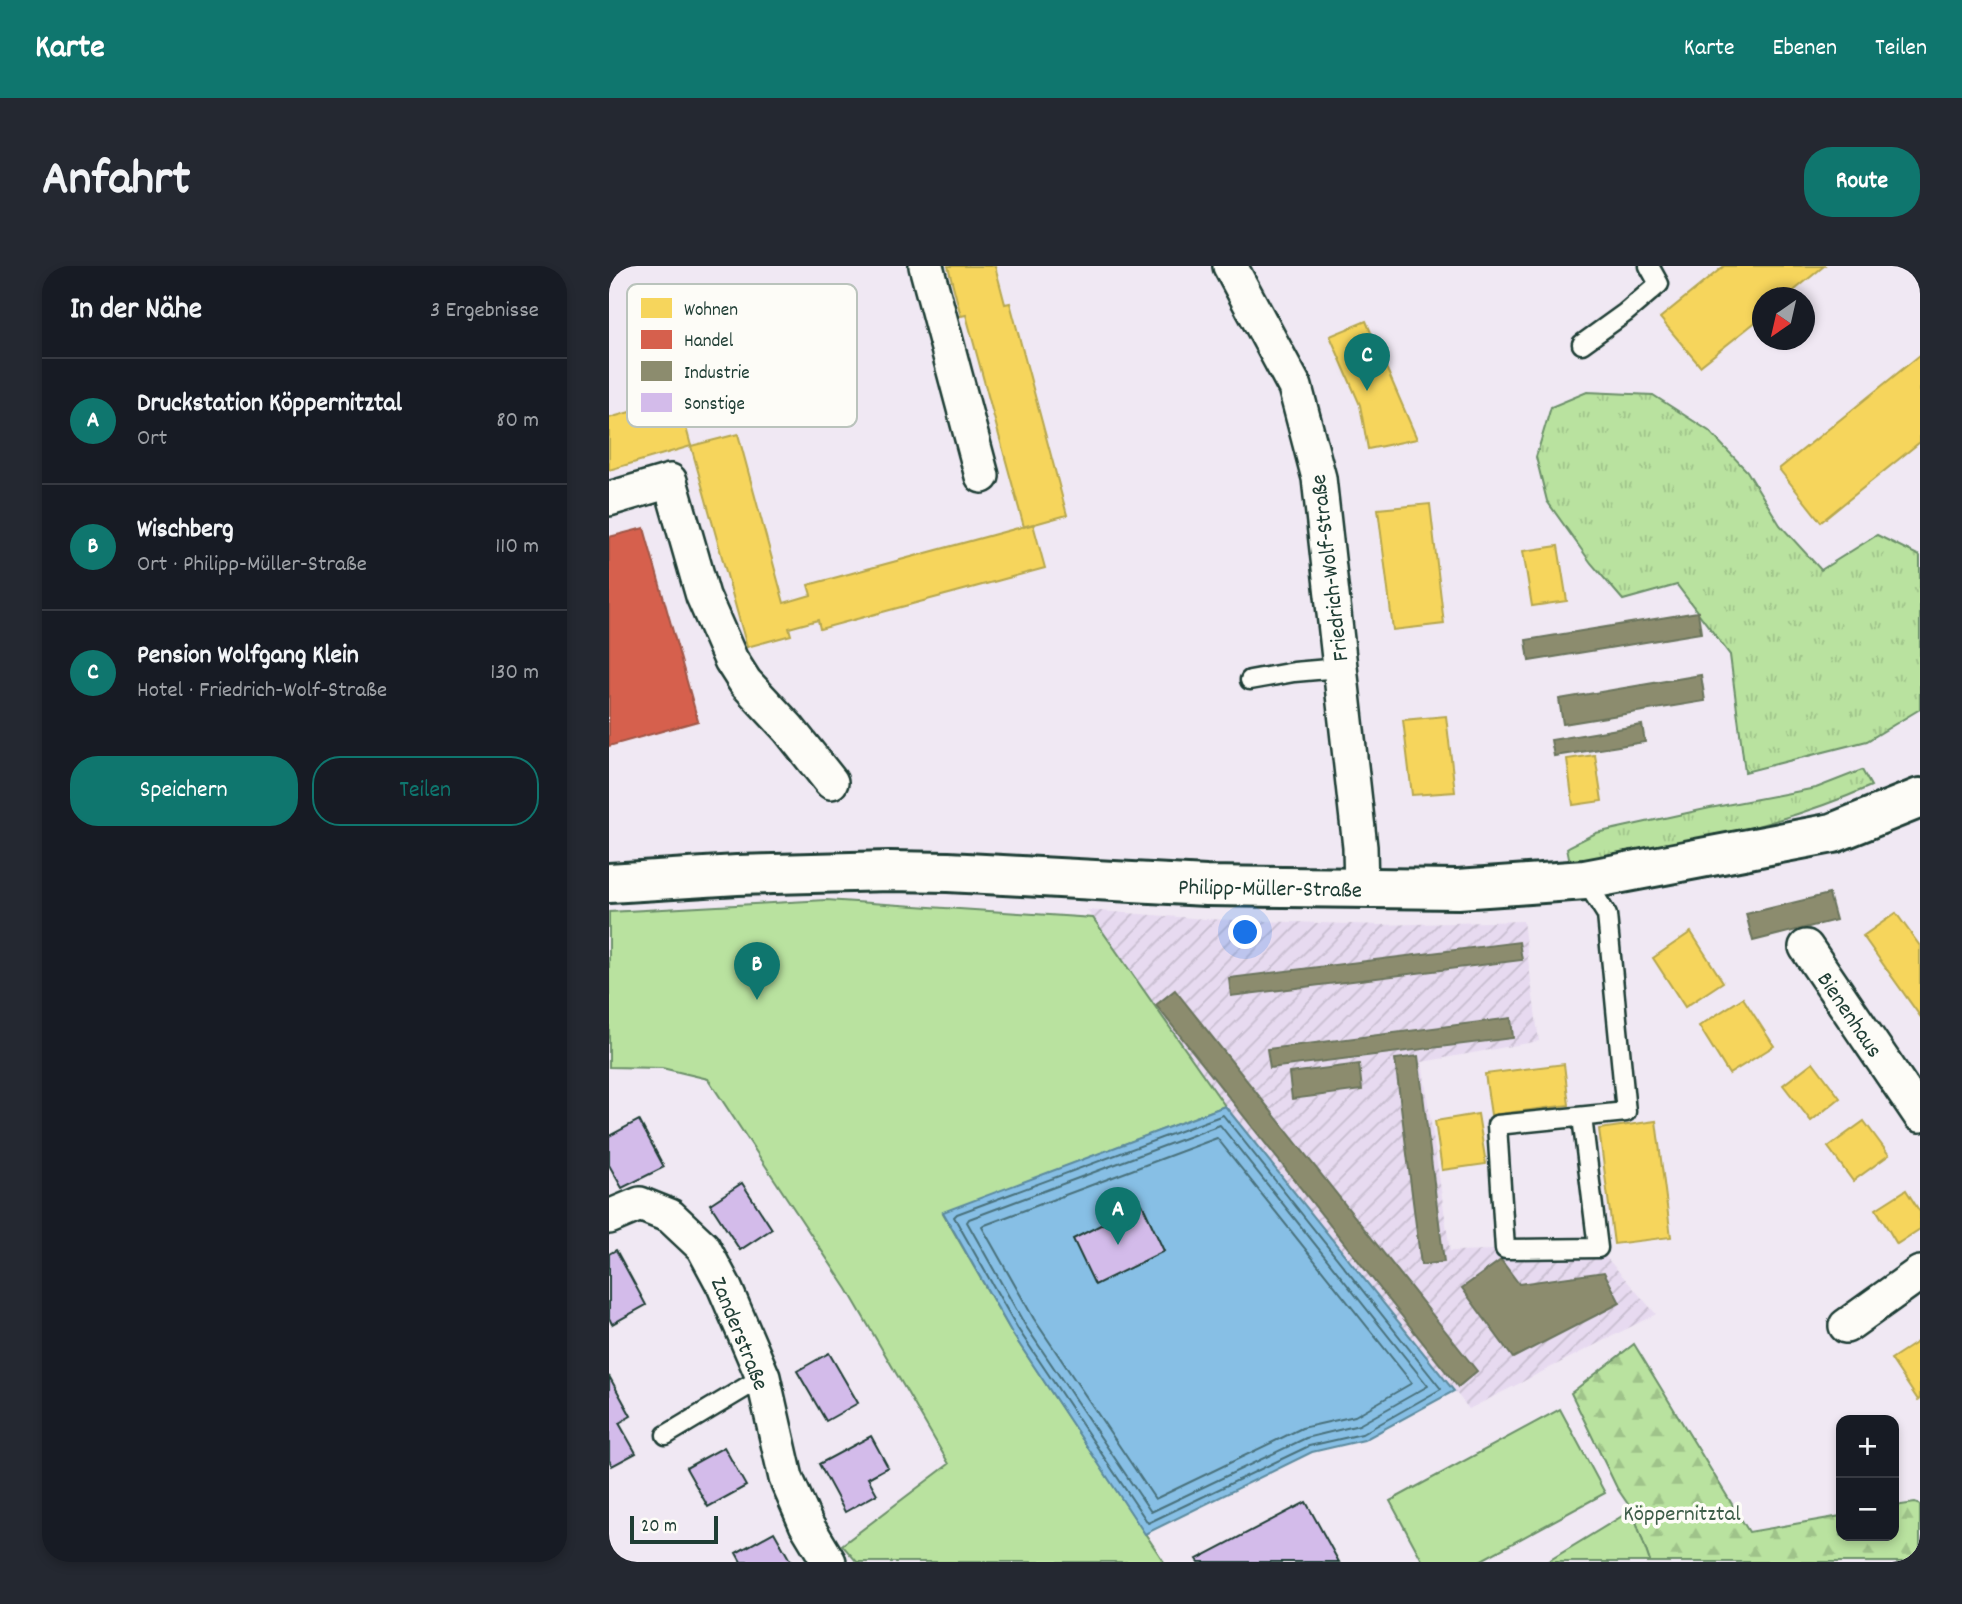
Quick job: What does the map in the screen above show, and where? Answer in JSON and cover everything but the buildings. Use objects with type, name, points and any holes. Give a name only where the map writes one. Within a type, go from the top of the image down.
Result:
[{"type":"street","points":[[926,266],[982,476]]},
{"type":"street","name":"Friedrich-Wolf-Straße","points":[[1230,266],[1295,387],[1319,478],[1360,847],[1361,889]]},
{"type":"street","points":[[609,499],[670,481],[703,596],[731,660],[745,682],[831,782]]},
{"type":"street","name":"Philipp-Müller-Straße","points":[[609,883],[750,874],[890,871],[1206,886],[1458,889],[1585,880],[1833,833],[1920,798]]},
{"type":"street","name":"Bienenhaus","points":[[1806,947],[1920,1115]]},
{"type":"street","name":"Zanderstraße","points":[[609,1217],[640,1204],[670,1216],[703,1247],[724,1286],[763,1377],[786,1478],[806,1524],[829,1562]]},
{"type":"street","points":[[1846,1326],[1920,1273]]},
{"type":"lane","points":[[1583,344],[1659,284],[1649,266]]},
{"type":"lane","points":[[1250,680],[1339,668]]},
{"type":"lane","points":[[1582,1117],[1598,1248],[1505,1250],[1497,1125],[1626,1112],[1607,915],[1585,880]]},
{"type":"lane","points":[[666,1435],[763,1377]]},
{"type":"shaded area","points":[[1087,910],[1205,919],[1380,925],[1523,921],[1539,1041],[1422,1062],[1450,1251],[1598,1248],[1656,1314],[1469,1409],[1225,1106]]},
{"type":"green space","points":[[1587,392],[1653,395],[1709,431],[1747,471],[1780,525],[1821,570],[1877,535],[1920,556],[1920,709],[1867,741],[1745,772],[1730,655],[1677,585],[1623,600],[1591,563],[1547,501],[1536,457],[1551,407]]},
{"type":"green space","points":[[1862,770],[1871,786],[1836,801],[1764,824],[1691,842],[1579,863],[1569,858],[1567,848],[1596,833],[1816,788]]},
{"type":"green space","points":[[826,900],[1093,918],[1225,1106],[943,1213],[1012,1333],[1164,1562],[857,1562],[842,1545],[949,1464],[847,1289],[708,1079],[662,1068],[609,1067],[609,912]]},
{"type":"green space","name":"Köppernitztal","points":[[1634,1344],[1749,1532],[1836,1517],[1836,1541],[1899,1541],[1899,1505],[1915,1503],[1920,1505],[1920,1562],[1650,1562],[1632,1510],[1617,1488],[1571,1393]]},
{"type":"green space","points":[[1560,1409],[1605,1493],[1478,1562],[1423,1562],[1390,1501]]},
{"type":"green space","points":[[1632,1510],[1650,1562],[1547,1562]]},
{"type":"water","points":[[1225,1106],[1454,1391],[1364,1440],[1312,1452],[1145,1534],[1012,1333],[943,1212]]},
{"type":"place","name":"Pension Wolfgang Klein","points":[[1367,391]]},
{"type":"place","name":"Wischberg","points":[[757,1000]]},
{"type":"place","name":"Druckstation Köppernitztal","points":[[1118,1245]]}]
